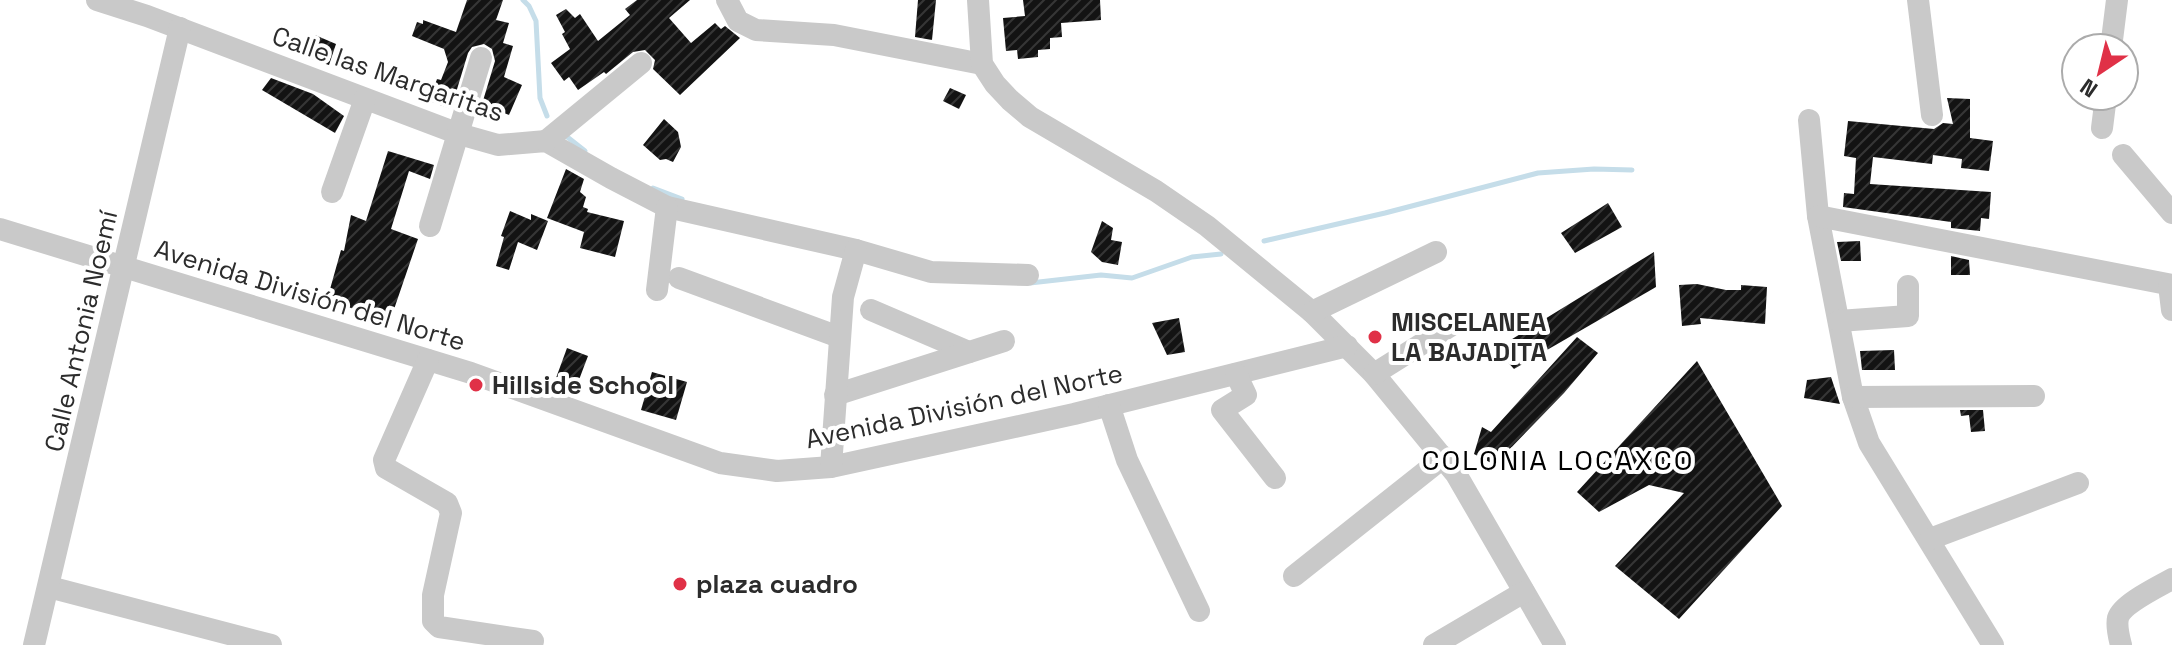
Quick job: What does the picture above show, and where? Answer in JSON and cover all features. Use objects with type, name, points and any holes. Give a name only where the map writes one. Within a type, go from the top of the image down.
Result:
[{"type":"street","name":"Calle las Margaritas","points":[[97,0],[180,28],[459,134],[498,145],[546,141]]},
{"type":"street","points":[[727,0],[738,21],[756,30],[834,35],[982,64]]},
{"type":"street","points":[[978,0],[982,64],[995,84],[1030,117],[1156,191],[1207,226],[1312,312],[1374,374],[1438,461],[1555,645]]},
{"type":"street","points":[[1918,0],[1932,115]]},
{"type":"street","points":[[2113,32],[2117,0]]},
{"type":"street","name":"Calle Antonia Noemí","points":[[34,645],[180,28]]},
{"type":"street","points":[[430,226],[481,58]]},
{"type":"street","points":[[641,63],[546,141],[667,207],[856,250],[931,272],[1028,275]]},
{"type":"street","points":[[332,192],[365,99]]},
{"type":"street","points":[[2102,128],[2104,112]]},
{"type":"street","points":[[1809,120],[1818,216],[1839,321],[1843,359],[1869,443],[1993,645]]},
{"type":"street","points":[[2123,155],[2172,213]]},
{"type":"street","points":[[657,290],[667,207]]},
{"type":"street","points":[[1818,216],[2171,285],[2172,310]]},
{"type":"street","name":"Avenida División del Norte","points":[[0,229],[471,373],[720,463],[777,471],[831,467],[1109,405],[1347,346]]},
{"type":"street","points":[[831,467],[843,297],[856,250]]},
{"type":"street","points":[[1312,312],[1436,252]]},
{"type":"street","points":[[679,278],[839,337]]},
{"type":"street","points":[[1839,321],[1908,316],[1908,286]]},
{"type":"street","points":[[871,310],[969,352]]},
{"type":"street","points":[[1374,374],[1452,325]]},
{"type":"street","points":[[835,395],[1004,341]]},
{"type":"street","points":[[428,360],[384,460],[386,468],[447,503],[451,513],[433,595],[433,621],[439,627],[533,641]]},
{"type":"street","points":[[1236,374],[1246,395],[1222,410],[1275,478]]},
{"type":"street","points":[[1853,397],[2034,396]]},
{"type":"street","points":[[1109,405],[1127,460],[1199,611]]},
{"type":"street","points":[[1294,576],[1438,461]]},
{"type":"street","points":[[1930,539],[2078,483]]},
{"type":"street","points":[[2121,645],[2118,615],[2125,607],[2172,579]]},
{"type":"street","points":[[49,587],[204,636],[271,645]]},
{"type":"street","points":[[1434,645],[1524,592]]},
{"type":"building","points":[[467,0],[503,0],[496,20],[509,23],[503,43],[513,46],[504,77],[522,85],[509,115],[482,104],[495,61],[492,49],[484,44],[472,47],[468,53],[451,109],[429,101],[437,79],[441,80],[448,62],[444,49],[412,36],[417,22],[423,24],[423,20],[456,32]]},
{"type":"building","points":[[637,0],[690,0],[669,18],[691,43],[715,23],[721,29],[725,26],[740,38],[680,95],[653,69],[655,60],[645,50],[633,52],[606,74],[604,72],[578,90],[569,77],[564,81],[551,63],[570,49],[556,15],[566,9],[575,18],[580,14],[598,41],[630,15],[625,9]]},
{"type":"building","points":[[918,0],[936,0],[932,40],[915,37]]},
{"type":"building","points":[[1023,0],[1100,0],[1101,20],[1061,23],[1062,37],[1050,38],[1050,49],[1038,50],[1038,57],[1018,59],[1017,50],[1006,51],[1003,18],[1025,16]]},
{"type":"building","points":[[315,35],[336,44],[329,65],[307,58]]},
{"type":"building","points":[[271,78],[313,94],[344,116],[335,133],[262,90]]},
{"type":"building","points":[[950,88],[966,95],[959,109],[943,101]]},
{"type":"building","points":[[1947,98],[1970,99],[1970,138],[1993,141],[1989,171],[1961,168],[1962,159],[1933,155],[1932,164],[1873,157],[1870,184],[1991,192],[1989,219],[1981,218],[1980,231],[1951,228],[1951,222],[1843,207],[1844,193],[1854,194],[1856,158],[1844,156],[1848,121],[1934,129],[1943,123],[1953,124]]},
{"type":"building","points":[[664,119],[678,132],[681,147],[673,162],[660,160],[643,145]]},
{"type":"building","points":[[388,151],[434,165],[430,179],[409,171],[391,229],[418,239],[390,321],[327,300],[341,250],[344,251],[351,215],[366,221]]},
{"type":"building","points":[[566,169],[584,179],[580,192],[586,197],[583,207],[588,209],[587,212],[624,221],[615,257],[580,248],[584,232],[547,218]]},
{"type":"building","points":[[1608,203],[1622,227],[1575,253],[1561,233]]},
{"type":"building","points":[[510,211],[531,220],[531,214],[548,221],[537,250],[518,242],[509,270],[496,266],[504,237],[501,236]]},
{"type":"building","points":[[1102,221],[1113,228],[1111,240],[1122,242],[1118,265],[1102,262],[1091,252]]},
{"type":"building","points":[[1860,241],[1861,261],[1841,261],[1837,242]]},
{"type":"building","points":[[1654,252],[1656,287],[1514,369],[1496,349]]},
{"type":"building","points":[[1951,256],[1969,260],[1970,275],[1951,275]]},
{"type":"building","points":[[1697,284],[1726,290],[1741,290],[1741,285],[1767,287],[1765,324],[1700,318],[1701,324],[1682,326],[1679,285]]},
{"type":"building","points":[[1179,318],[1185,352],[1167,355],[1152,323]]},
{"type":"building","points":[[1577,337],[1598,353],[1564,393],[1497,466],[1474,454],[1482,427],[1491,432]]},
{"type":"building","points":[[567,348],[588,356],[577,385],[556,378]]},
{"type":"building","points":[[1894,350],[1895,370],[1862,370],[1860,351]]},
{"type":"building","points":[[1697,361],[1782,506],[1679,619],[1615,566],[1684,493],[1649,485],[1599,512],[1577,492]]},
{"type":"building","points":[[652,372],[687,382],[676,420],[641,410]]},
{"type":"building","points":[[1831,377],[1840,404],[1804,398],[1807,380]]},
{"type":"building","points":[[1960,410],[1983,410],[1985,431],[1971,432],[1969,415],[1961,416]]},
{"type":"waterway","points":[[523,0],[536,21],[540,98],[547,116]]},
{"type":"waterway","points":[[566,136],[585,151]]},
{"type":"waterway","points":[[1264,241],[1538,173],[1632,170]]},
{"type":"waterway","points":[[653,188],[682,199]]},
{"type":"waterway","points":[[1030,283],[1101,275],[1132,278],[1192,257],[1221,254]]},
{"type":"place","name":"MISCELANEA LA BAJADITA","points":[[1375,337]]},
{"type":"place","name":"Hillside School","points":[[476,385]]},
{"type":"place","name":"plaza cuadro","points":[[680,584]]},
{"type":"district","name":"COLONIA LOCAXCO","points":[[1558,460]]}]
